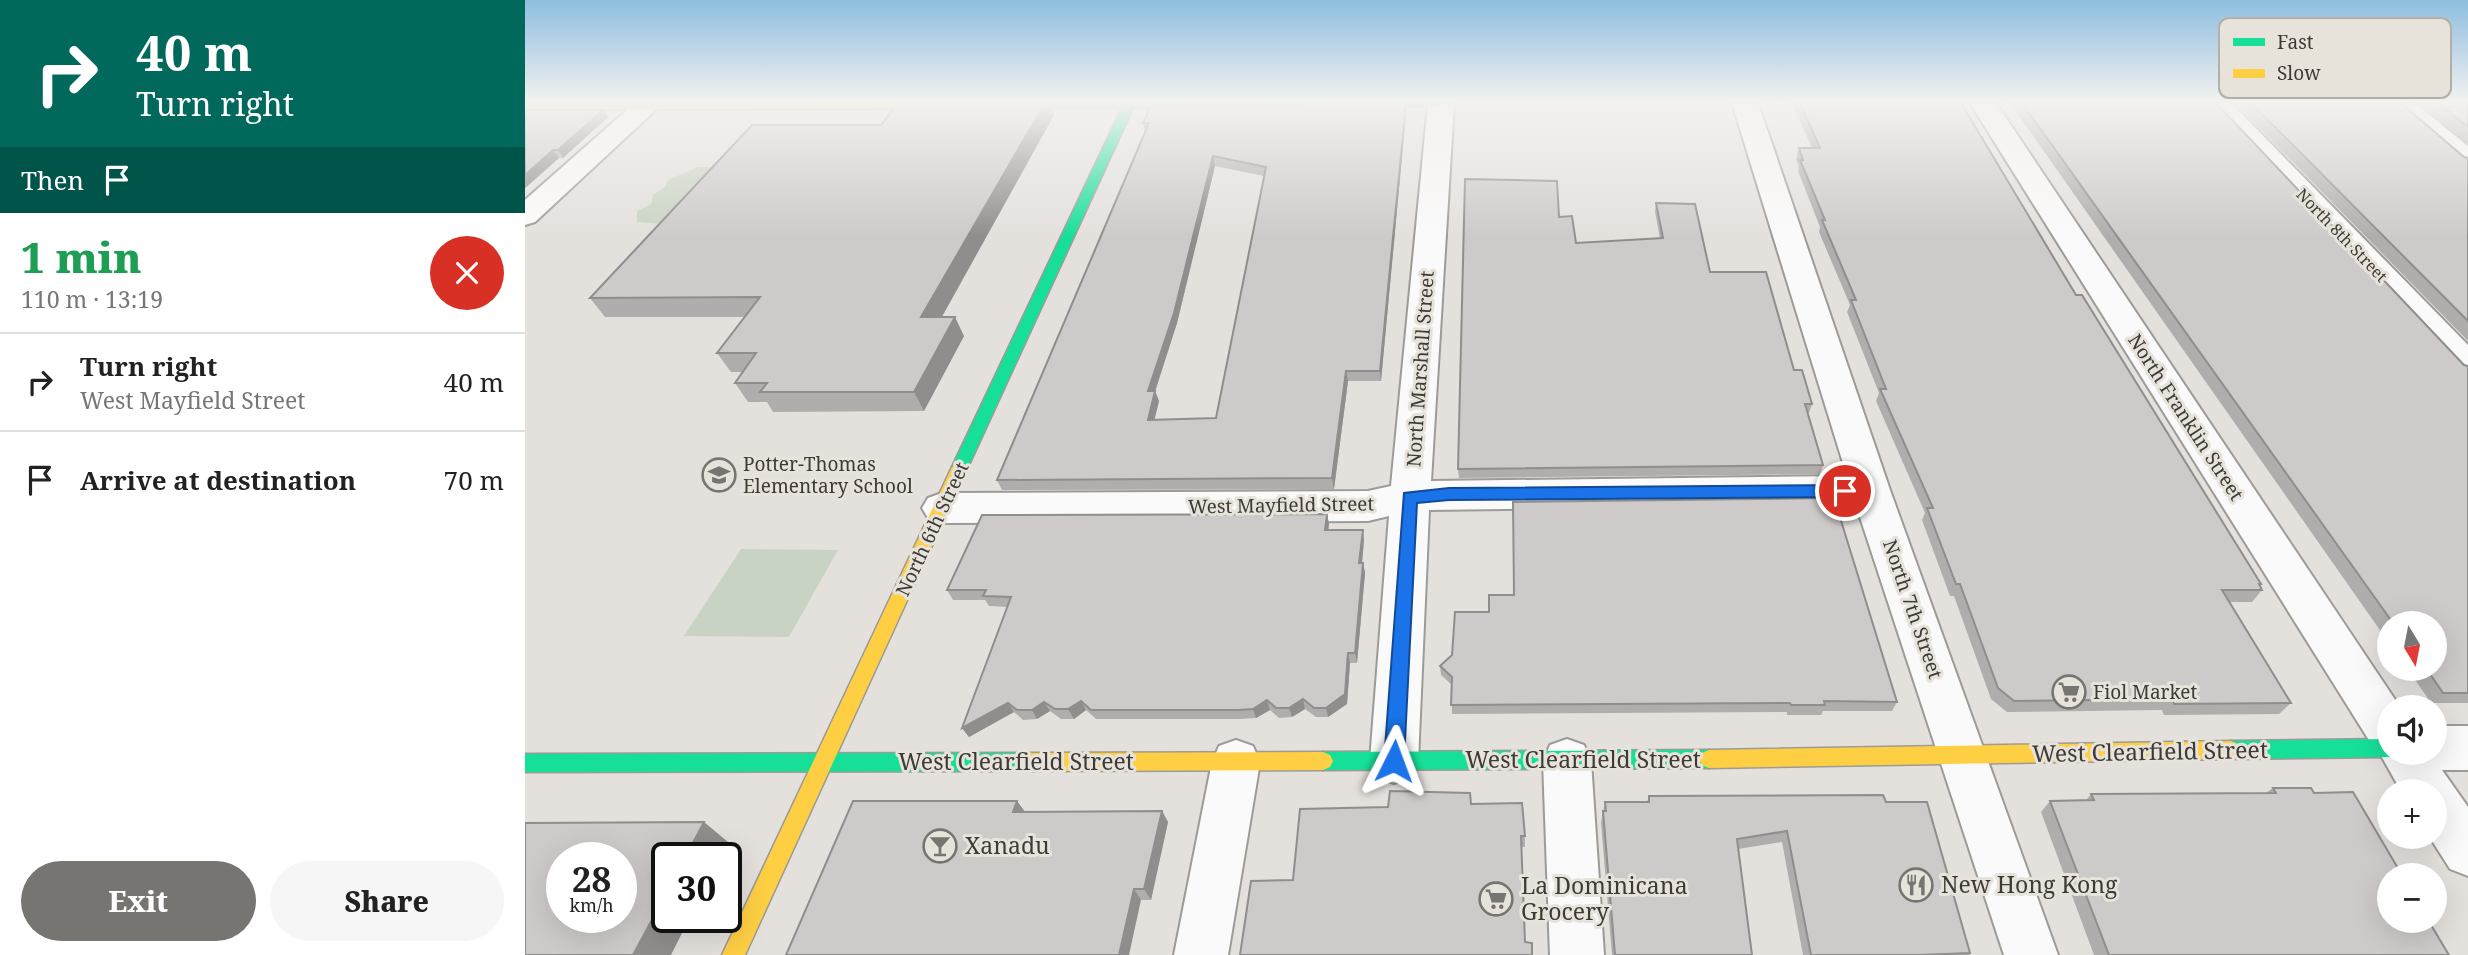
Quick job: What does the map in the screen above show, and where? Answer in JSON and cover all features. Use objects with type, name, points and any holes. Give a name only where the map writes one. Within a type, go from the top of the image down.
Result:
[{"type":"street","points":[[525,216],[601,148]]},
{"type":"street","name":"North 6th Street","points":[[733,955],[1110,148]]},
{"type":"street","name":"North Marshall Street","points":[[1394,761],[1410,498],[1438,148]]},
{"type":"street","name":"North 7th Street","points":[[1759,148],[1871,491],[2031,955]]},
{"type":"street","name":"North Franklin Street","points":[[2012,148],[2377,711]]},
{"type":"street","name":"North 8th Street","points":[[2259,148],[2468,366]]},
{"type":"street","points":[[2453,148],[2468,160]]},
{"type":"street","name":"West Mayfield Street","points":[[942,508],[1368,506],[1449,494],[1871,491]]},
{"type":"street","name":"West Clearfield Street","points":[[525,763],[1567,761],[2377,748]]},
{"type":"street","points":[[2447,748],[2468,748]]},
{"type":"street","points":[[1567,761],[1577,955]]},
{"type":"street","points":[[1201,955],[1236,762]]},
{"type":"street","points":[[2447,820],[2468,851]]},
{"type":"green space","points":[[698,167],[717,167],[664,224],[637,222],[637,211],[651,204],[653,195],[665,187],[668,180]]},
{"type":"green space","points":[[741,549],[838,550],[789,637],[684,636]]},
{"type":"building","points":[[525,148],[561,148],[553,150],[525,175]]},
{"type":"building","name":"Potter-Thomas Elementary School","points":[[731,148],[1019,148],[921,317],[955,317],[914,392],[760,392],[767,383],[735,383],[756,353],[717,353],[760,297],[590,298]]},
{"type":"building","points":[[1139,148],[1402,148],[1380,371],[1346,371],[1332,478],[997,480]],"holes":[[[1213,156],[1266,167],[1216,418],[1148,420],[1155,391],[1148,391],[1174,313]]]},
{"type":"building","points":[[1799,148],[1988,148],[2076,295],[2082,295],[2261,584],[2262,590],[2222,590],[2291,703],[2174,704],[2172,699],[2014,701],[1998,688],[1960,584],[1956,584],[1927,508],[1933,508],[1880,389],[1886,389],[1851,300],[1856,300],[1800,160],[1803,160]]},
{"type":"building","points":[[2054,148],[2258,148],[2464,365],[2468,366],[2468,693],[2443,693],[2435,681],[2447,681],[2447,611],[2384,611]]},
{"type":"building","points":[[2295,148],[2453,148],[2468,158],[2468,321]]},
{"type":"building","points":[[1465,179],[1557,181],[1559,217],[1572,216],[1576,243],[1663,238],[1656,203],[1695,204],[1710,272],[1766,272],[1794,370],[1802,370],[1812,404],[1805,404],[1823,465],[1458,469]]},
{"type":"building","points":[[1834,498],[1897,702],[1824,701],[1825,705],[1451,705],[1452,677],[1440,666],[1452,655],[1455,612],[1489,612],[1489,595],[1514,595],[1513,502]]},
{"type":"building","points":[[1327,514],[1325,530],[1363,530],[1359,563],[1363,563],[1355,653],[1348,653],[1345,694],[1326,708],[1314,708],[1303,699],[1289,708],[1276,708],[1267,700],[1253,709],[1238,710],[1091,710],[1081,701],[1068,709],[1055,709],[1044,702],[1032,710],[1017,710],[1008,703],[962,728],[1011,597],[983,596],[986,590],[947,590],[982,515]]},
{"type":"building","points":[[2273,788],[2311,788],[2314,793],[2353,792],[2377,833],[2377,849],[2387,849],[2395,863],[2377,863],[2377,933],[2436,933],[2449,955],[2109,955],[2050,801],[2094,800],[2091,794],[2276,793]]},
{"type":"building","points":[[1390,791],[1470,793],[1471,804],[1522,803],[1525,836],[1521,836],[1525,942],[1532,943],[1532,955],[1240,955],[1251,881],[1293,880],[1300,809],[1388,807]]},
{"type":"building","points":[[1883,795],[1886,802],[1927,802],[1970,953],[1811,955],[1787,831],[1737,839],[1752,955],[1615,955],[1603,811],[1606,811],[1605,802],[1649,802],[1649,796]]},
{"type":"building","points":[[853,801],[1017,801],[1013,812],[1162,811],[1144,889],[1134,889],[1119,955],[786,955]]},
{"type":"building","points":[[704,822],[693,842],[651,842],[651,922],[633,955],[525,955],[525,823]]},
{"type":"traffic: fast","points":[[960,467],[1109,148]]},
{"type":"traffic: fast","points":[[2231,750],[2377,748]]},
{"type":"traffic: fast","points":[[1323,761],[1709,759]]},
{"type":"traffic: fast","points":[[525,763],[1030,762]]},
{"type":"traffic: slow","points":[[733,955],[960,467]]},
{"type":"traffic: slow","points":[[1709,759],[2231,750]]},
{"type":"traffic: slow","points":[[1030,762],[1323,761]]},
{"type":"place","name":"Potter-Thomas Elementary School","points":[[719,475]]},
{"type":"place","name":"Fiol Market","points":[[2069,692]]},
{"type":"place","name":"Xanadu","points":[[940,846]]},
{"type":"place","name":"New Hong Kong","points":[[1916,885]]},
{"type":"place","name":"La Dominicana Grocery","points":[[1496,899]]},
{"type":"route","points":[[1394,761],[1410,498],[1449,494],[1845,491]]}]
